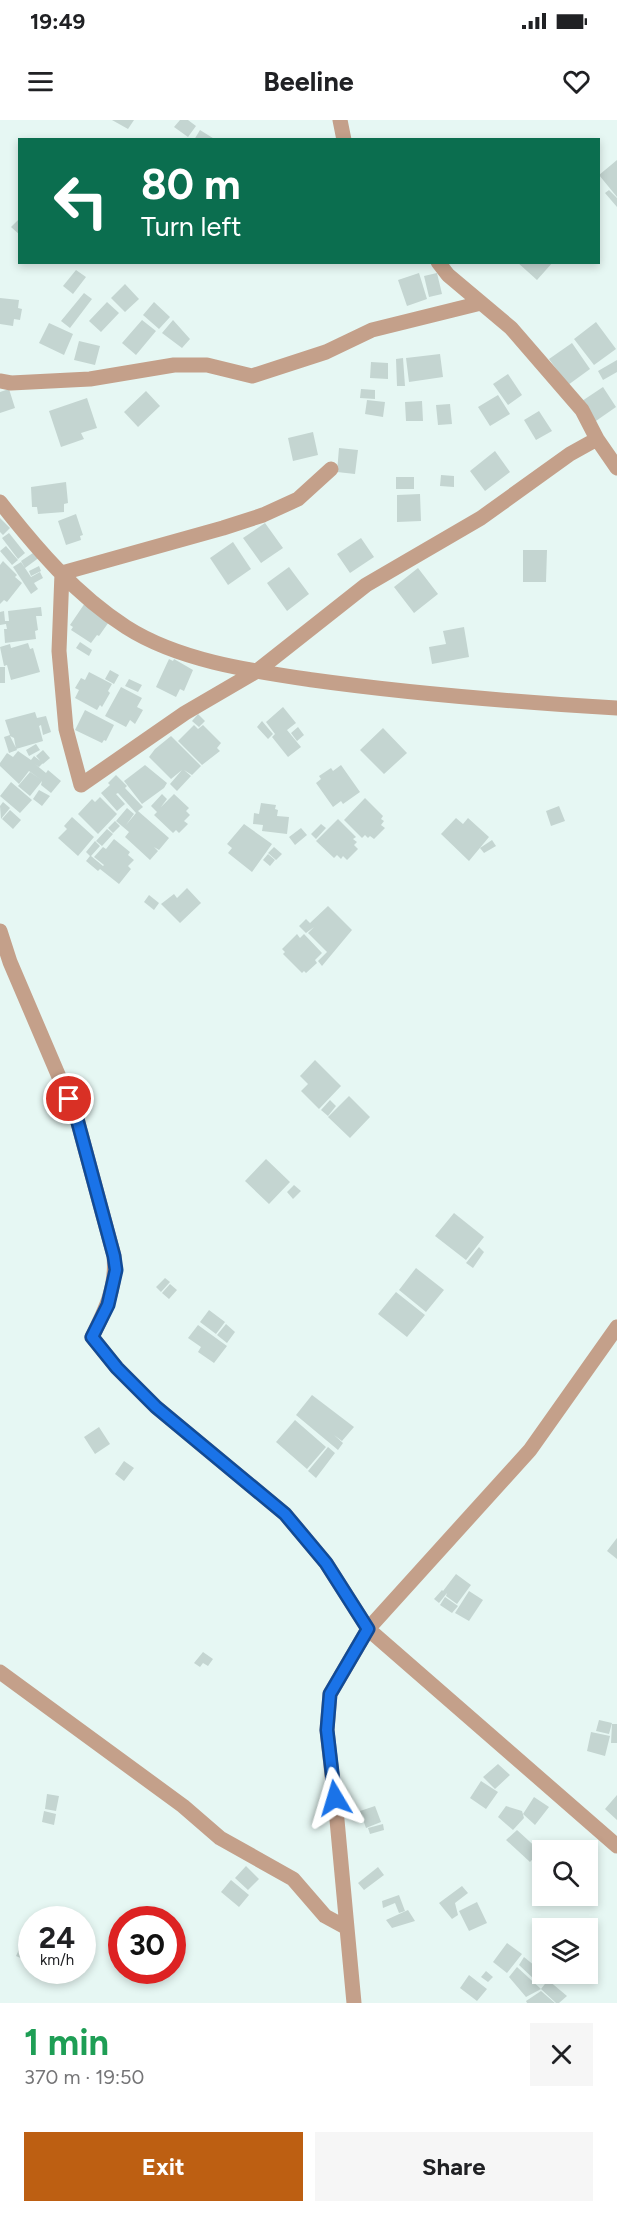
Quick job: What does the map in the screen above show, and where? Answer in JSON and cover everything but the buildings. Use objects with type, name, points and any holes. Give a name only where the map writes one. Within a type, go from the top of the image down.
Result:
[{"type":"street","points":[[339,120],[344,138]]},
{"type":"street","points":[[440,264],[448,275],[511,328],[582,410],[617,468]]},
{"type":"street","points":[[0,381],[11,383],[90,379],[174,365],[207,365],[252,375],[326,352],[372,330],[481,303]]},
{"type":"street","points":[[62,573],[59,651],[66,729],[81,785],[185,713],[257,671],[366,585],[481,518],[570,454],[597,438]]},
{"type":"street","points":[[62,573],[224,528],[262,515],[298,499],[331,469]]},
{"type":"street","points":[[0,502],[27,536],[78,589],[126,627],[158,644],[257,671],[365,687],[617,708]]},
{"type":"street","points":[[0,931],[10,962],[77,1119],[114,1256],[114,1282],[108,1305],[92,1337],[117,1368],[156,1407],[285,1514],[326,1563],[368,1629],[617,1846]]},
{"type":"street","points":[[354,2003],[338,1820],[327,1730],[330,1694],[368,1629],[530,1450],[617,1327]]},
{"type":"street","points":[[0,1672],[183,1806],[220,1838],[293,1879],[325,1916],[347,1928]]},
{"type":"route","points":[[69,1099],[77,1119],[116,1270],[108,1305],[92,1337],[117,1368],[156,1407],[285,1514],[326,1563],[368,1629],[330,1694],[327,1730],[335,1798]]}]
